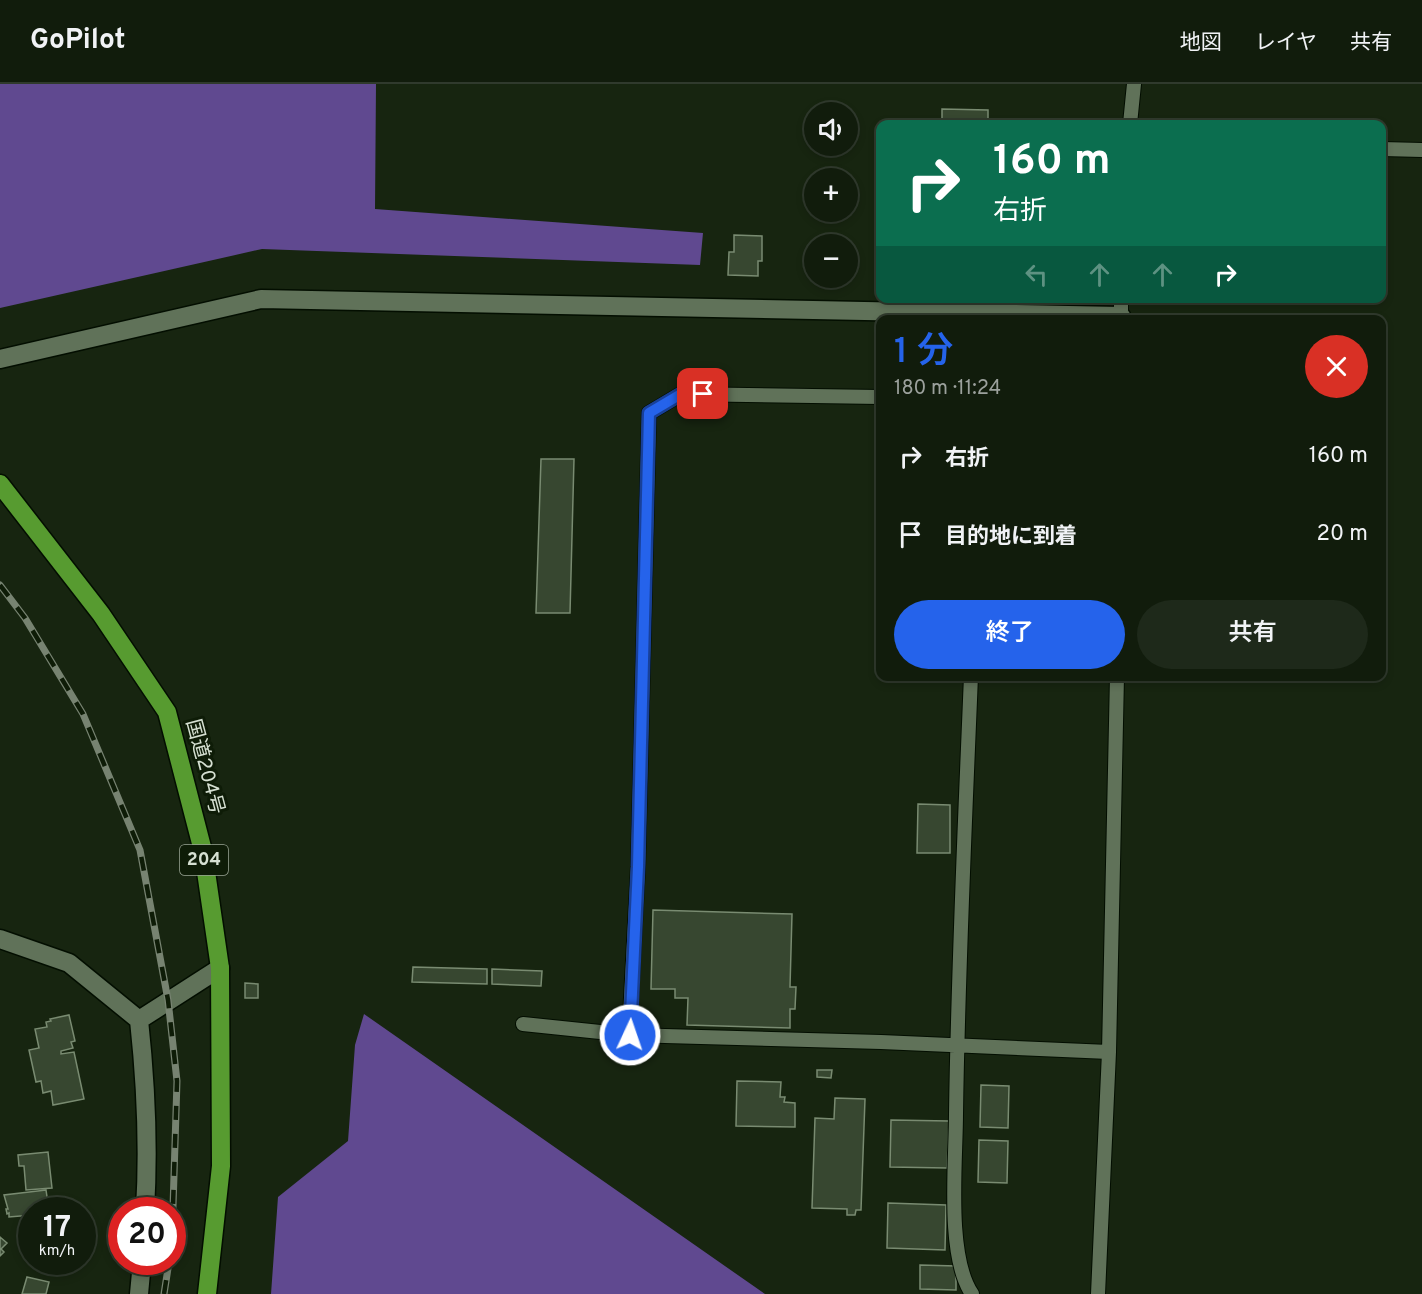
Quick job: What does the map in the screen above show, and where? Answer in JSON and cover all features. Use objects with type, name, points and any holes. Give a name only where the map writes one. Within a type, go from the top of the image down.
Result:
[{"type":"highway","name":"国道204号","points":[[0,484],[101,614],[167,712],[203,851],[220,968],[221,1166],[207,1294]]},
{"type":"street","points":[[0,359],[261,299],[1121,311]]},
{"type":"street","points":[[0,939],[69,963],[139,1020],[144,1059],[148,1153],[146,1197]]},
{"type":"street","points":[[139,1020],[220,968]]},
{"type":"street","points":[[139,1294],[141,1275]]},
{"type":"lane","points":[[1130,120],[1134,84]]},
{"type":"lane","points":[[1386,149],[1422,150]]},
{"type":"lane","points":[[630,1035],[638,867],[649,413],[681,394],[876,397]]},
{"type":"lane","points":[[971,681],[957,1045],[955,1222],[960,1269],[972,1294]]},
{"type":"lane","points":[[1098,1294],[1109,1052],[1117,681]]},
{"type":"lane","points":[[523,1024],[630,1035],[1109,1052]]},
{"type":"shaded area","points":[[0,84],[376,84],[375,209],[703,233],[700,265],[262,249],[0,308]]},
{"type":"shaded area","points":[[364,1014],[765,1294],[271,1294],[278,1197],[348,1141],[355,1045]]},
{"type":"building","points":[[942,109],[988,110],[988,120],[942,120]]},
{"type":"building","points":[[734,235],[762,236],[762,261],[758,261],[758,276],[728,275],[729,252],[734,252]]},
{"type":"building","points":[[541,459],[574,459],[570,613],[536,613]]},
{"type":"building","points":[[918,804],[950,805],[950,853],[917,853]]},
{"type":"building","points":[[653,910],[792,914],[790,987],[796,987],[795,1009],[790,1009],[790,1028],[687,1025],[688,998],[675,998],[675,989],[651,989]]},
{"type":"building","points":[[413,967],[487,969],[487,984],[412,982]]},
{"type":"building","points":[[492,969],[542,971],[541,986],[492,984]]},
{"type":"building","points":[[245,983],[258,984],[258,998],[245,998]]},
{"type":"building","points":[[69,1015],[75,1041],[71,1042],[73,1048],[61,1051],[61,1054],[74,1052],[84,1099],[53,1105],[51,1091],[43,1093],[41,1081],[36,1082],[29,1050],[39,1048],[35,1029],[47,1027],[46,1022],[51,1021],[50,1019]]},
{"type":"building","points":[[817,1070],[832,1070],[831,1078],[817,1077]]},
{"type":"building","points":[[737,1081],[781,1082],[780,1097],[785,1097],[784,1102],[795,1103],[795,1127],[736,1126]]},
{"type":"building","points":[[981,1085],[1009,1086],[1008,1128],[980,1127]]},
{"type":"building","points":[[835,1098],[865,1099],[861,1210],[856,1210],[855,1215],[847,1215],[847,1209],[812,1208],[815,1118],[834,1119]]},
{"type":"building","points":[[891,1120],[949,1121],[947,1168],[890,1167]]},
{"type":"building","points":[[979,1140],[1008,1141],[1007,1183],[978,1182]]},
{"type":"building","points":[[48,1152],[52,1188],[26,1190],[24,1166],[19,1166],[18,1155]]},
{"type":"building","points":[[46,1190],[47,1197],[18,1197],[18,1216],[9,1217],[4,1195]]},
{"type":"building","points":[[888,1203],[946,1205],[945,1250],[887,1248]]},
{"type":"building","points":[[0,1237],[7,1243],[1,1249],[4,1252],[0,1256]]},
{"type":"building","points":[[920,1265],[956,1266],[956,1290],[920,1289]]},
{"type":"building","points":[[27,1277],[49,1282],[46,1294],[22,1294]]},
{"type":"railway","points":[[0,585],[25,618],[83,714],[140,850],[168,1000],[177,1081],[173,1197]]},
{"type":"railway","points":[[164,1294],[167,1275]]},
{"type":"route","points":[[630,1035],[638,867],[649,413],[681,394],[703,394]]}]
